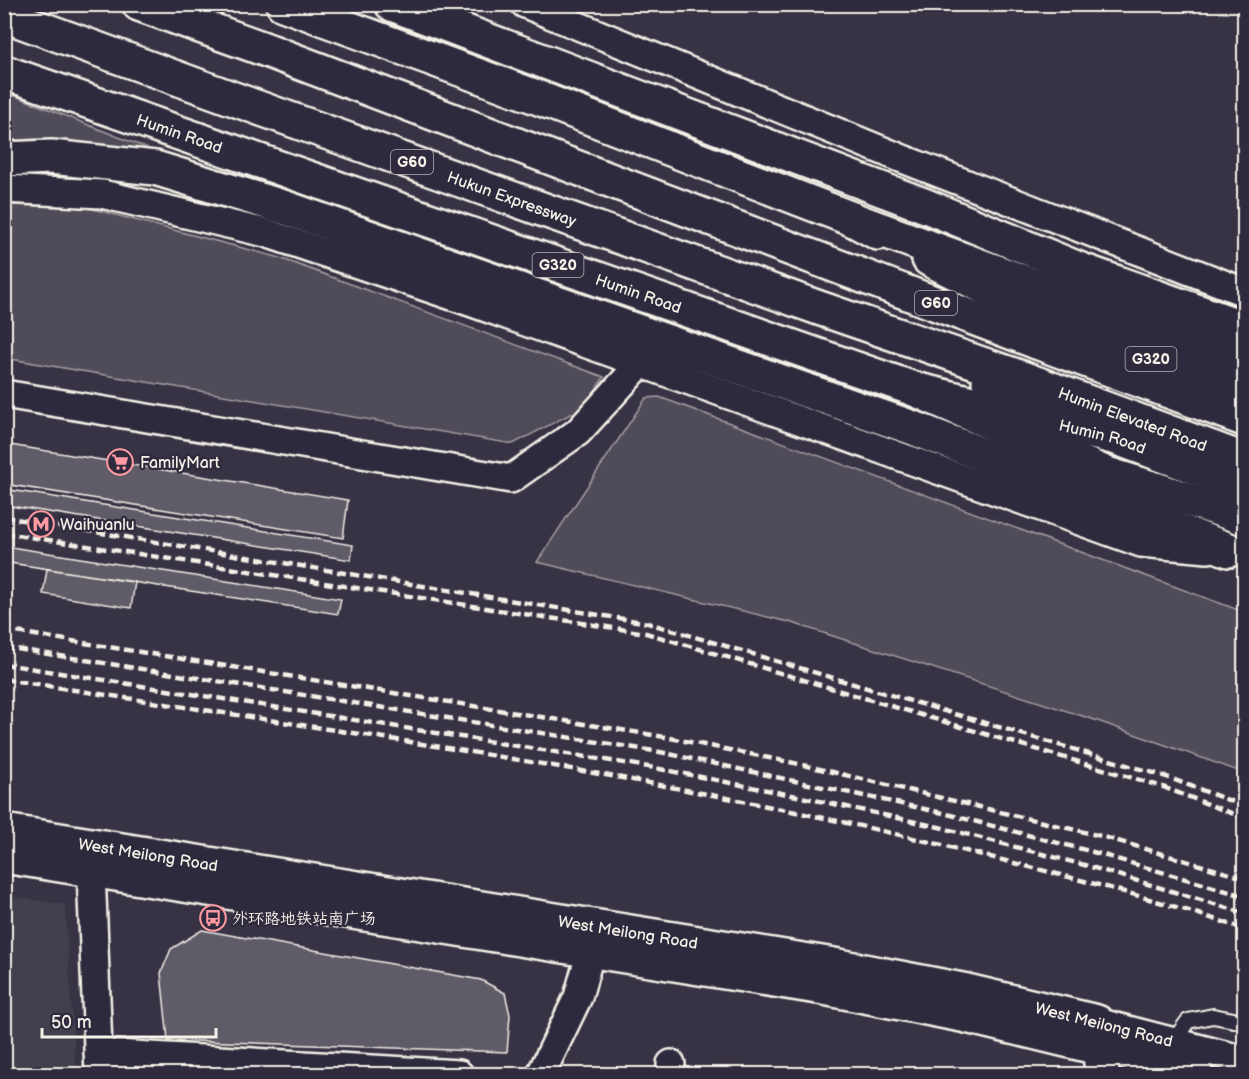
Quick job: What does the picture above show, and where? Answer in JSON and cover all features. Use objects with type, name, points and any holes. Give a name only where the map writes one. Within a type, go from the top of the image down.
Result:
[{"type":"main road","points":[[139,4],[834,264],[1047,333]]},
{"type":"main road","name":"G320","points":[[284,4],[531,95],[852,219],[1047,333],[1237,408]]},
{"type":"main road","points":[[393,4],[926,206],[1081,270],[1245,328]]},
{"type":"main road","name":"Hukun Expressway","points":[[4,15],[819,308],[1022,378]]},
{"type":"main road","name":"Humin Road","points":[[4,72],[914,389],[1117,438],[1245,485]]},
{"type":"main road","points":[[4,159],[51,157],[155,168],[275,205],[916,429],[1228,550]]},
{"type":"main road","points":[[926,206],[1042,288]]},
{"type":"main road","points":[[852,219],[1239,361]]},
{"type":"main road","points":[[819,308],[1117,438]]},
{"type":"main road","name":"Humin Elevated Road","points":[[1022,378],[1245,460]]},
{"type":"main road","points":[[914,389],[1107,474]]},
{"type":"main road","points":[[916,429],[1107,474],[1245,518]]},
{"type":"main road","name":"West Meilong Road","points":[[4,831],[828,964],[967,991],[1099,1048]]},
{"type":"main road","name":"West Meilong Road","points":[[4,856],[824,988],[962,1015],[1099,1048]]},
{"type":"street","points":[[525,4],[903,159],[1245,292]]},
{"type":"street","points":[[4,189],[102,194],[266,233],[641,363],[1141,543],[1228,550]]},
{"type":"street","points":[[4,394],[511,479],[578,432],[641,363]]},
{"type":"street","points":[[91,870],[98,1064],[459,1074]]},
{"type":"street","points":[[541,1074],[578,997],[591,951]]},
{"type":"street","name":"West Meilong Road","points":[[1099,1048],[1174,1040],[1245,1060]]},
{"type":"street","name":"West Meilong Road","points":[[1099,1048],[1199,1074]]},
{"type":"lane","points":[[1174,1040],[1188,1020],[1213,1017],[1245,1022]]},
{"type":"shaded area","points":[[5,92],[164,155],[36,139],[5,141]]},
{"type":"shaded area","points":[[4,205],[85,207],[277,257],[604,377],[584,407],[513,444],[5,358]]},
{"type":"shaded area","points":[[659,397],[1244,612],[1244,773],[1092,719],[789,622],[537,562],[646,398]]},
{"type":"shaded area","points":[[5,895],[65,905],[76,1074],[5,1074]]},
{"type":"building","points":[[4,444],[348,500],[343,538],[4,484]]},
{"type":"building","points":[[4,489],[353,545],[351,560],[4,505]]},
{"type":"building","points":[[4,546],[341,599],[338,614],[4,562]]},
{"type":"building","points":[[47,569],[135,582],[131,608],[43,594]]},
{"type":"building","points":[[202,930],[481,980],[505,993],[510,1015],[507,1052],[168,1040],[161,973],[171,949]]},
{"type":"railway","points":[[4,517],[648,623],[1167,777],[1244,806]]},
{"type":"railway","points":[[4,533],[646,633],[1163,787],[1244,818]]},
{"type":"railway","points":[[4,630],[665,737],[799,764],[1101,836],[1244,878]]},
{"type":"railway","points":[[4,647],[660,752],[943,813],[1093,852],[1244,896]]},
{"type":"railway","points":[[4,664],[655,768],[792,795],[939,827],[1088,866],[1244,913]]},
{"type":"railway","points":[[4,679],[382,737],[758,804],[882,831],[1096,884],[1244,929]]},
{"type":"place","name":"FamilyMart","points":[[120,462]]},
{"type":"place","name":"Waihuanlu","points":[[41,524]]},
{"type":"place","name":"外环路地铁站南广场","points":[[213,918]]}]
